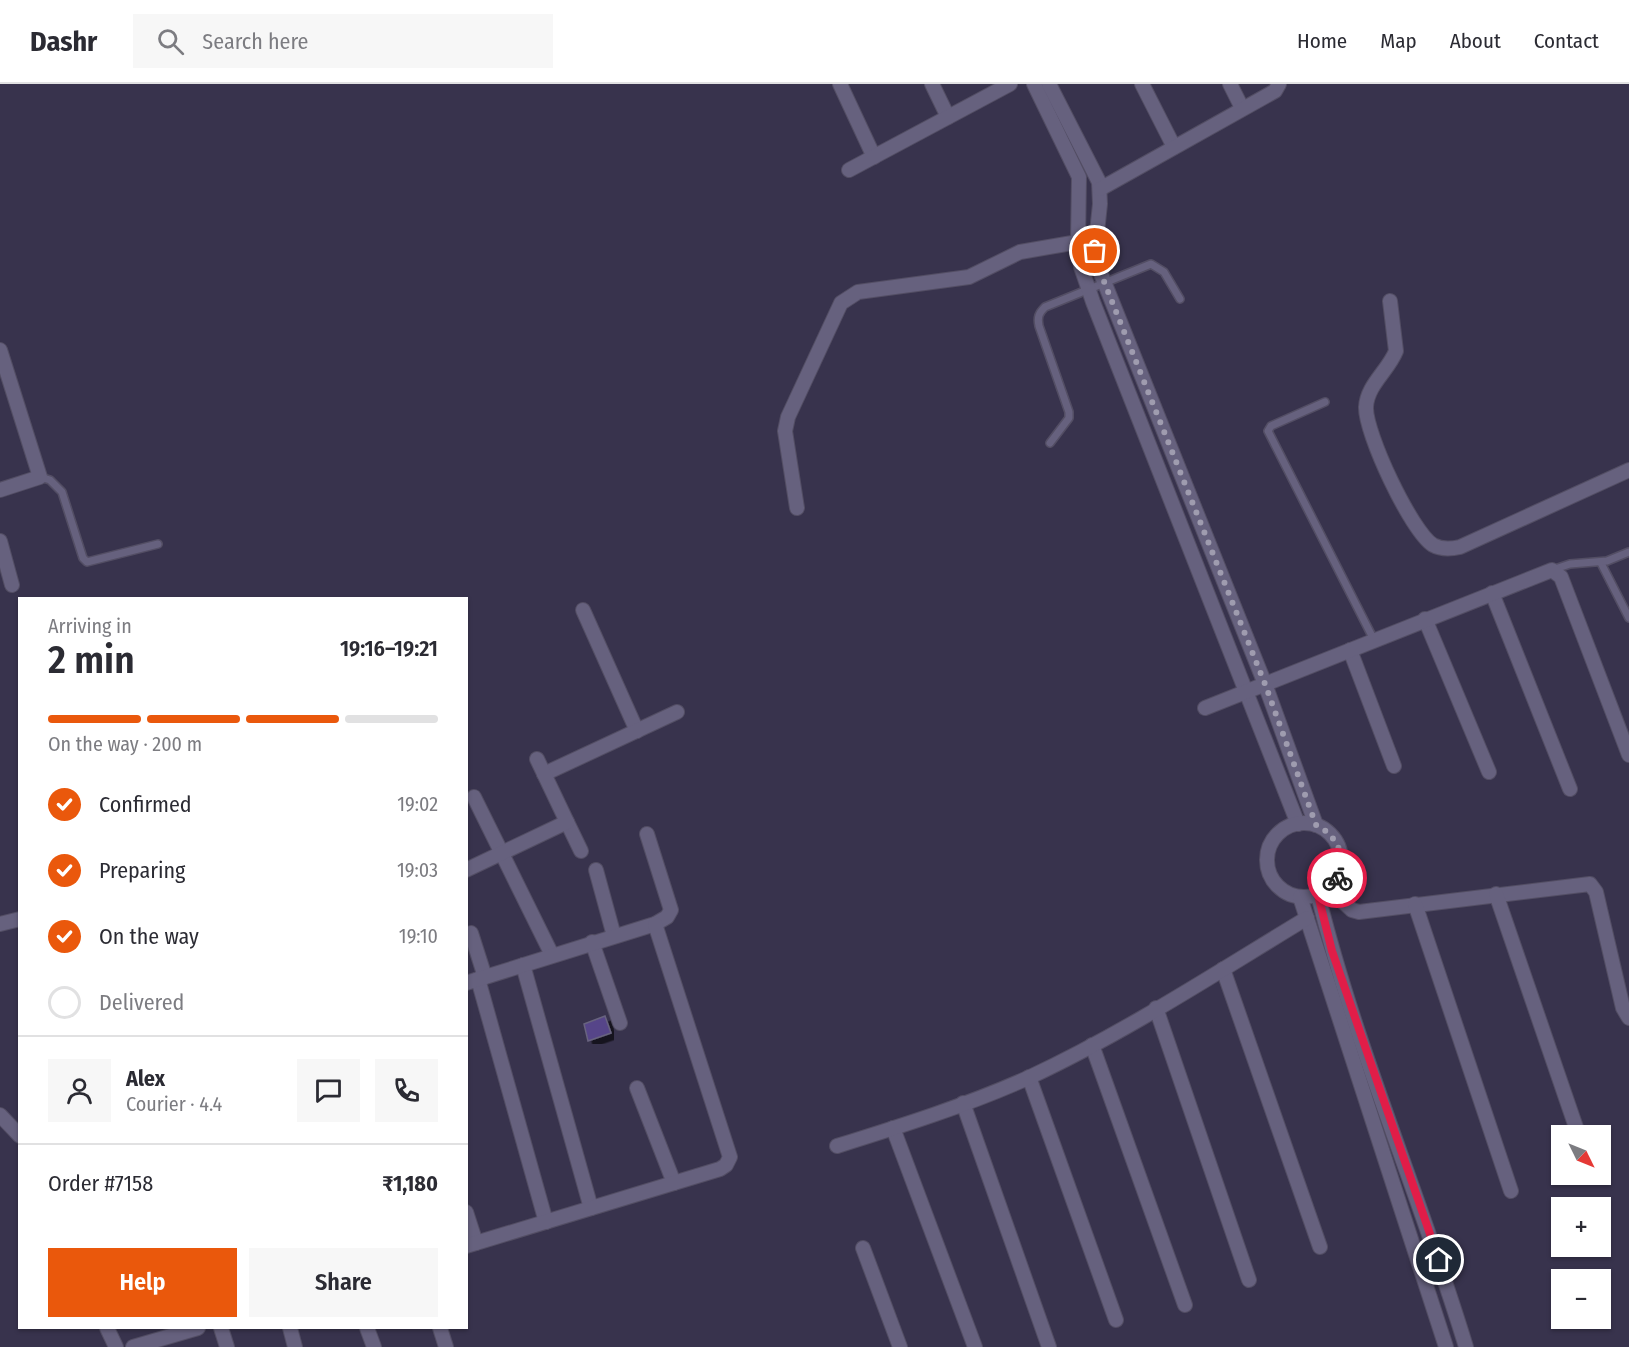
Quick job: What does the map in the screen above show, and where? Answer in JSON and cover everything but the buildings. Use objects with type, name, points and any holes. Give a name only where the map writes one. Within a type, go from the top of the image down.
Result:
[{"type":"street","points":[[840,84],[874,157]]},
{"type":"street","points":[[932,84],[948,117]]},
{"type":"street","points":[[849,171],[1010,84]]},
{"type":"street","points":[[1034,84],[1079,177],[1078,242],[1081,267],[1089,290],[1298,824]]},
{"type":"street","points":[[1049,84],[1100,189],[1095,251],[1105,284],[1265,684],[1316,825]]},
{"type":"street","points":[[1142,84],[1174,147]]},
{"type":"street","points":[[1230,84],[1242,108]]},
{"type":"street","points":[[1100,189],[1275,91],[1278,84]]},
{"type":"street","points":[[797,508],[785,430],[788,417],[841,303],[858,292],[969,277],[1020,252],[1078,242]]},
{"type":"street","points":[[1390,301],[1396,351],[1369,393],[1366,420],[1372,439],[1412,520],[1432,545],[1447,549],[1460,547],[1629,470]]},
{"type":"street","points":[[0,350],[40,477],[0,490]]},
{"type":"street","points":[[0,541],[12,585]]},
{"type":"street","points":[[1205,708],[1552,570],[1561,578],[1629,755]]},
{"type":"street","points":[[1492,593],[1570,789]]},
{"type":"street","points":[[583,610],[637,731]]},
{"type":"street","points":[[1425,619],[1489,772]]},
{"type":"street","points":[[1350,650],[1394,766]]},
{"type":"street","points":[[544,774],[677,712]]},
{"type":"street","points":[[537,759],[581,851]]},
{"type":"street","points":[[474,797],[552,955]]},
{"type":"street","points":[[468,869],[567,822]]},
{"type":"street","points":[[1298,824],[1316,825],[1335,839],[1340,850],[1339,874],[1323,892],[1300,897],[1288,894],[1272,879],[1267,857],[1275,837],[1284,829],[1298,824]]},
{"type":"street","points":[[477,980],[655,924],[667,917],[671,910],[647,834]]},
{"type":"street","points":[[596,870],[614,936]]},
{"type":"street","points":[[1323,892],[1352,910],[1585,883],[1594,887],[1623,1008],[1629,1018]]},
{"type":"street","points":[[1323,892],[1332,951],[1444,1276],[1466,1347]]},
{"type":"street","points":[[1496,894],[1575,1125]]},
{"type":"street","points":[[1300,897],[1446,1347]]},
{"type":"street","points":[[1415,904],[1511,1191]]},
{"type":"street","points":[[837,1146],[963,1103],[1029,1077],[1092,1045],[1307,918]]},
{"type":"street","points":[[0,924],[18,920]]},
{"type":"street","points":[[468,1225],[471,1244],[720,1169],[726,1165],[730,1158],[655,924]]},
{"type":"street","points":[[471,933],[477,980],[546,1222]]},
{"type":"street","points":[[592,942],[620,1023]]},
{"type":"street","points":[[523,964],[591,1208]]},
{"type":"street","points":[[1223,969],[1320,1247]]},
{"type":"street","points":[[1156,1008],[1249,1280]]},
{"type":"street","points":[[1092,1045],[1185,1305]]},
{"type":"street","points":[[1029,1077],[1116,1320]]},
{"type":"street","points":[[637,1088],[674,1183]]},
{"type":"street","points":[[963,1103],[1049,1347]]},
{"type":"street","points":[[0,1115],[18,1134]]},
{"type":"street","points":[[892,1128],[975,1347]]},
{"type":"street","points":[[863,1248],[900,1347]]},
{"type":"street","points":[[107,1329],[116,1347]]},
{"type":"street","points":[[133,1347],[175,1331],[190,1329]]},
{"type":"street","points":[[221,1329],[227,1347]]},
{"type":"street","points":[[290,1329],[295,1347]]},
{"type":"street","points":[[367,1329],[374,1347]]},
{"type":"street","points":[[440,1329],[446,1347]]},
{"type":"lane","points":[[1050,443],[1069,418],[1070,411],[1038,318],[1045,307],[1151,264],[1164,272],[1180,299]]},
{"type":"lane","points":[[1325,402],[1271,426],[1270,437],[1374,640]]},
{"type":"lane","points":[[40,477],[50,480],[62,492],[83,558],[87,562],[158,544]]},
{"type":"lane","points":[[1552,570],[1570,564],[1601,563],[1629,552]]},
{"type":"lane","points":[[1601,563],[1629,618]]},
{"type":"way so far","points":[[1095,251],[1097,264],[1265,684],[1316,825],[1327,830],[1335,839],[1340,850],[1341,862],[1337,878]]},
{"type":"route","points":[[1337,878],[1333,885],[1318,895],[1332,951],[1439,1260]]}]
